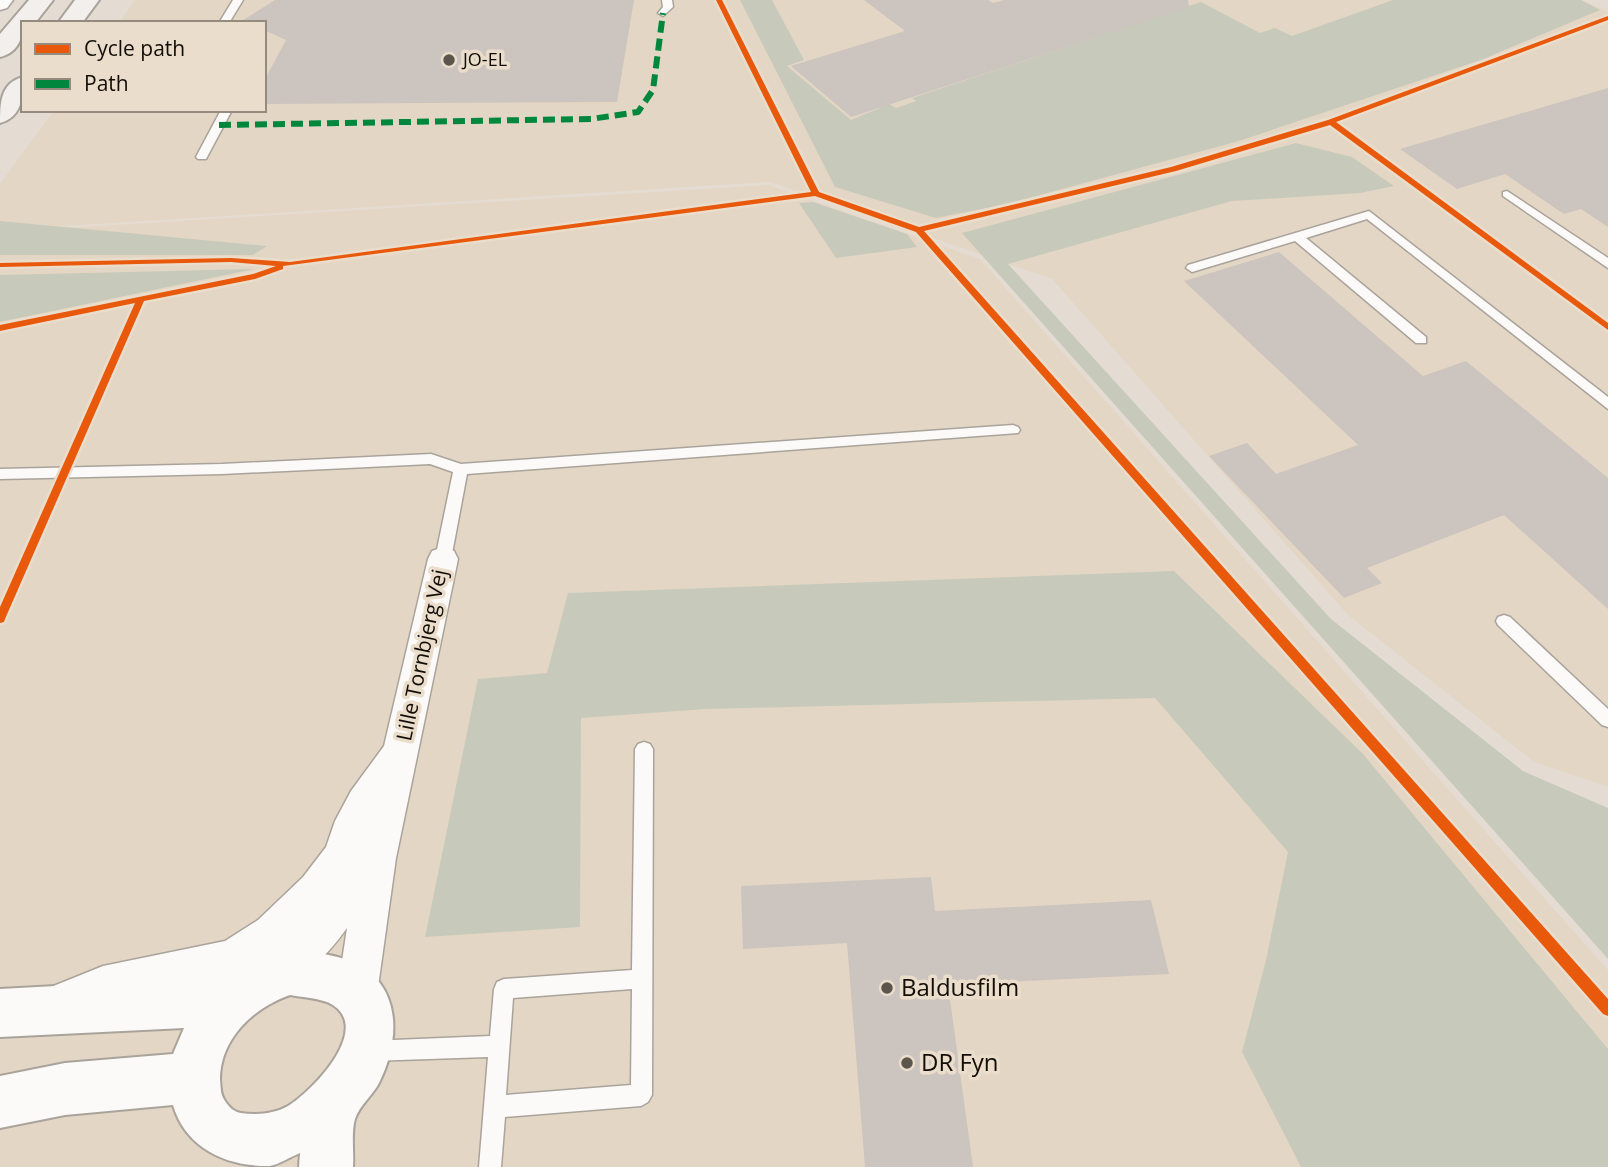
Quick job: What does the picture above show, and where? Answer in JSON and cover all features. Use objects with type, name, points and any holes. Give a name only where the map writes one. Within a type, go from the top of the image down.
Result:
[{"type":"main road","points":[[24,21],[41,0]]},
{"type":"main road","points":[[71,21],[87,0]]},
{"type":"main road","points":[[0,50],[21,24]]},
{"type":"main road","points":[[0,115],[21,88]]},
{"type":"street","name":"Lille Tornbjerg Vej","points":[[358,994],[377,858],[443,559]]},
{"type":"street","name":"Lille Tornbjerg Vej","points":[[17,1015],[100,984],[188,971],[227,959],[261,940],[292,916],[339,860],[359,810],[401,751]]},
{"type":"street","name":"Lille Tornbjerg Vej","points":[[17,1015],[248,991],[315,940],[377,858]]},
{"type":"street","points":[[290,972],[316,972],[339,979],[358,994],[367,1011],[371,1030],[370,1051],[362,1076],[348,1098],[327,1143],[306,1133],[260,1156],[210,1126],[197,1104],[193,1078],[199,1050],[212,1024],[248,991],[290,972]]},
{"type":"street","points":[[0,1102],[65,1089],[193,1078]]},
{"type":"lane","points":[[225,21],[238,0]]},
{"type":"lane","points":[[663,13],[668,7],[667,0]]},
{"type":"lane","points":[[202,157],[226,112]]},
{"type":"lane","points":[[1507,194],[1608,264]]},
{"type":"lane","points":[[1192,268],[1369,215],[1608,404]]},
{"type":"lane","points":[[1297,236],[1421,340]]},
{"type":"lane","points":[[0,474],[222,469],[431,459],[461,469],[1013,430]]},
{"type":"lane","points":[[443,559],[461,469]]},
{"type":"lane","points":[[1504,621],[1608,720]]},
{"type":"lane","points":[[494,1107],[641,1095],[644,749]]},
{"type":"lane","points":[[490,1167],[504,989],[642,979]]},
{"type":"lane","points":[[370,1051],[499,1046]]},
{"type":"shaded area","points":[[135,0],[1583,0],[1608,12],[1608,787],[1534,762],[1348,615],[1052,279],[770,182],[0,230],[0,184],[53,112],[266,112],[266,21],[120,21]]},
{"type":"shaded area","points":[[768,185],[980,259],[1608,970],[1608,1167],[0,1167],[0,232]]},
{"type":"green space","points":[[740,0],[772,0],[804,60],[787,66],[851,120],[889,104],[896,108],[916,101],[912,98],[1201,2],[1260,33],[1275,28],[1292,36],[1393,0],[1581,0],[1600,10],[1481,60],[1239,141],[1007,204],[936,218],[835,187]]},
{"type":"green space","points":[[1296,143],[1352,157],[1394,186],[1360,193],[1232,201],[1008,264],[1331,619],[1523,771],[1608,808],[1608,959],[962,233]]},
{"type":"green space","points":[[813,202],[907,234],[917,247],[836,258],[799,203]]},
{"type":"green space","points":[[0,221],[267,246],[253,255],[0,255]]},
{"type":"green space","points":[[254,269],[0,322],[0,275]]},
{"type":"green space","points":[[1174,571],[1363,754],[1608,1049],[1608,1167],[1301,1167],[1242,1052],[1266,960],[1288,852],[1155,698],[706,709],[581,718],[580,927],[425,937],[478,679],[547,673],[568,593]]},
{"type":"building","name":"JO-EL","points":[[275,0],[634,0],[617,102],[266,104],[266,77],[286,40],[266,31],[266,21],[243,20]]},
{"type":"building","points":[[864,0],[988,0],[993,3],[1004,0],[1188,0],[1189,7],[851,117],[791,66],[905,31]]},
{"type":"building","points":[[1608,88],[1608,227],[1581,209],[1564,214],[1505,174],[1457,189],[1400,149]]},
{"type":"building","points":[[1279,252],[1423,376],[1466,361],[1608,478],[1608,609],[1504,515],[1367,568],[1382,583],[1344,598],[1209,456],[1247,443],[1276,474],[1358,445],[1184,281]]},
{"type":"building","name":"DR Fyn","points":[[931,877],[935,911],[1151,900],[1169,974],[948,985],[973,1167],[865,1167],[847,943],[743,949],[741,886]]},
{"type":"marked path","points":[[219,125],[591,119],[638,112],[653,90],[663,13]]},
{"type":"cycle path","points":[[719,0],[816,194],[919,230],[1173,169],[1331,122],[1608,18]]},
{"type":"cycle path","points":[[1331,122],[1608,327]]},
{"type":"cycle path","points":[[0,265],[231,260],[290,264],[816,194]]},
{"type":"cycle path","points":[[919,230],[1608,1009]]},
{"type":"cycle path","points":[[0,328],[255,276],[280,267]]},
{"type":"cycle path","points":[[0,619],[141,299]]},
{"type":"place","name":"JO-EL","points":[[449,60]]},
{"type":"place","name":"Baldusfilm","points":[[887,988]]},
{"type":"place","name":"DR Fyn","points":[[907,1063]]}]
